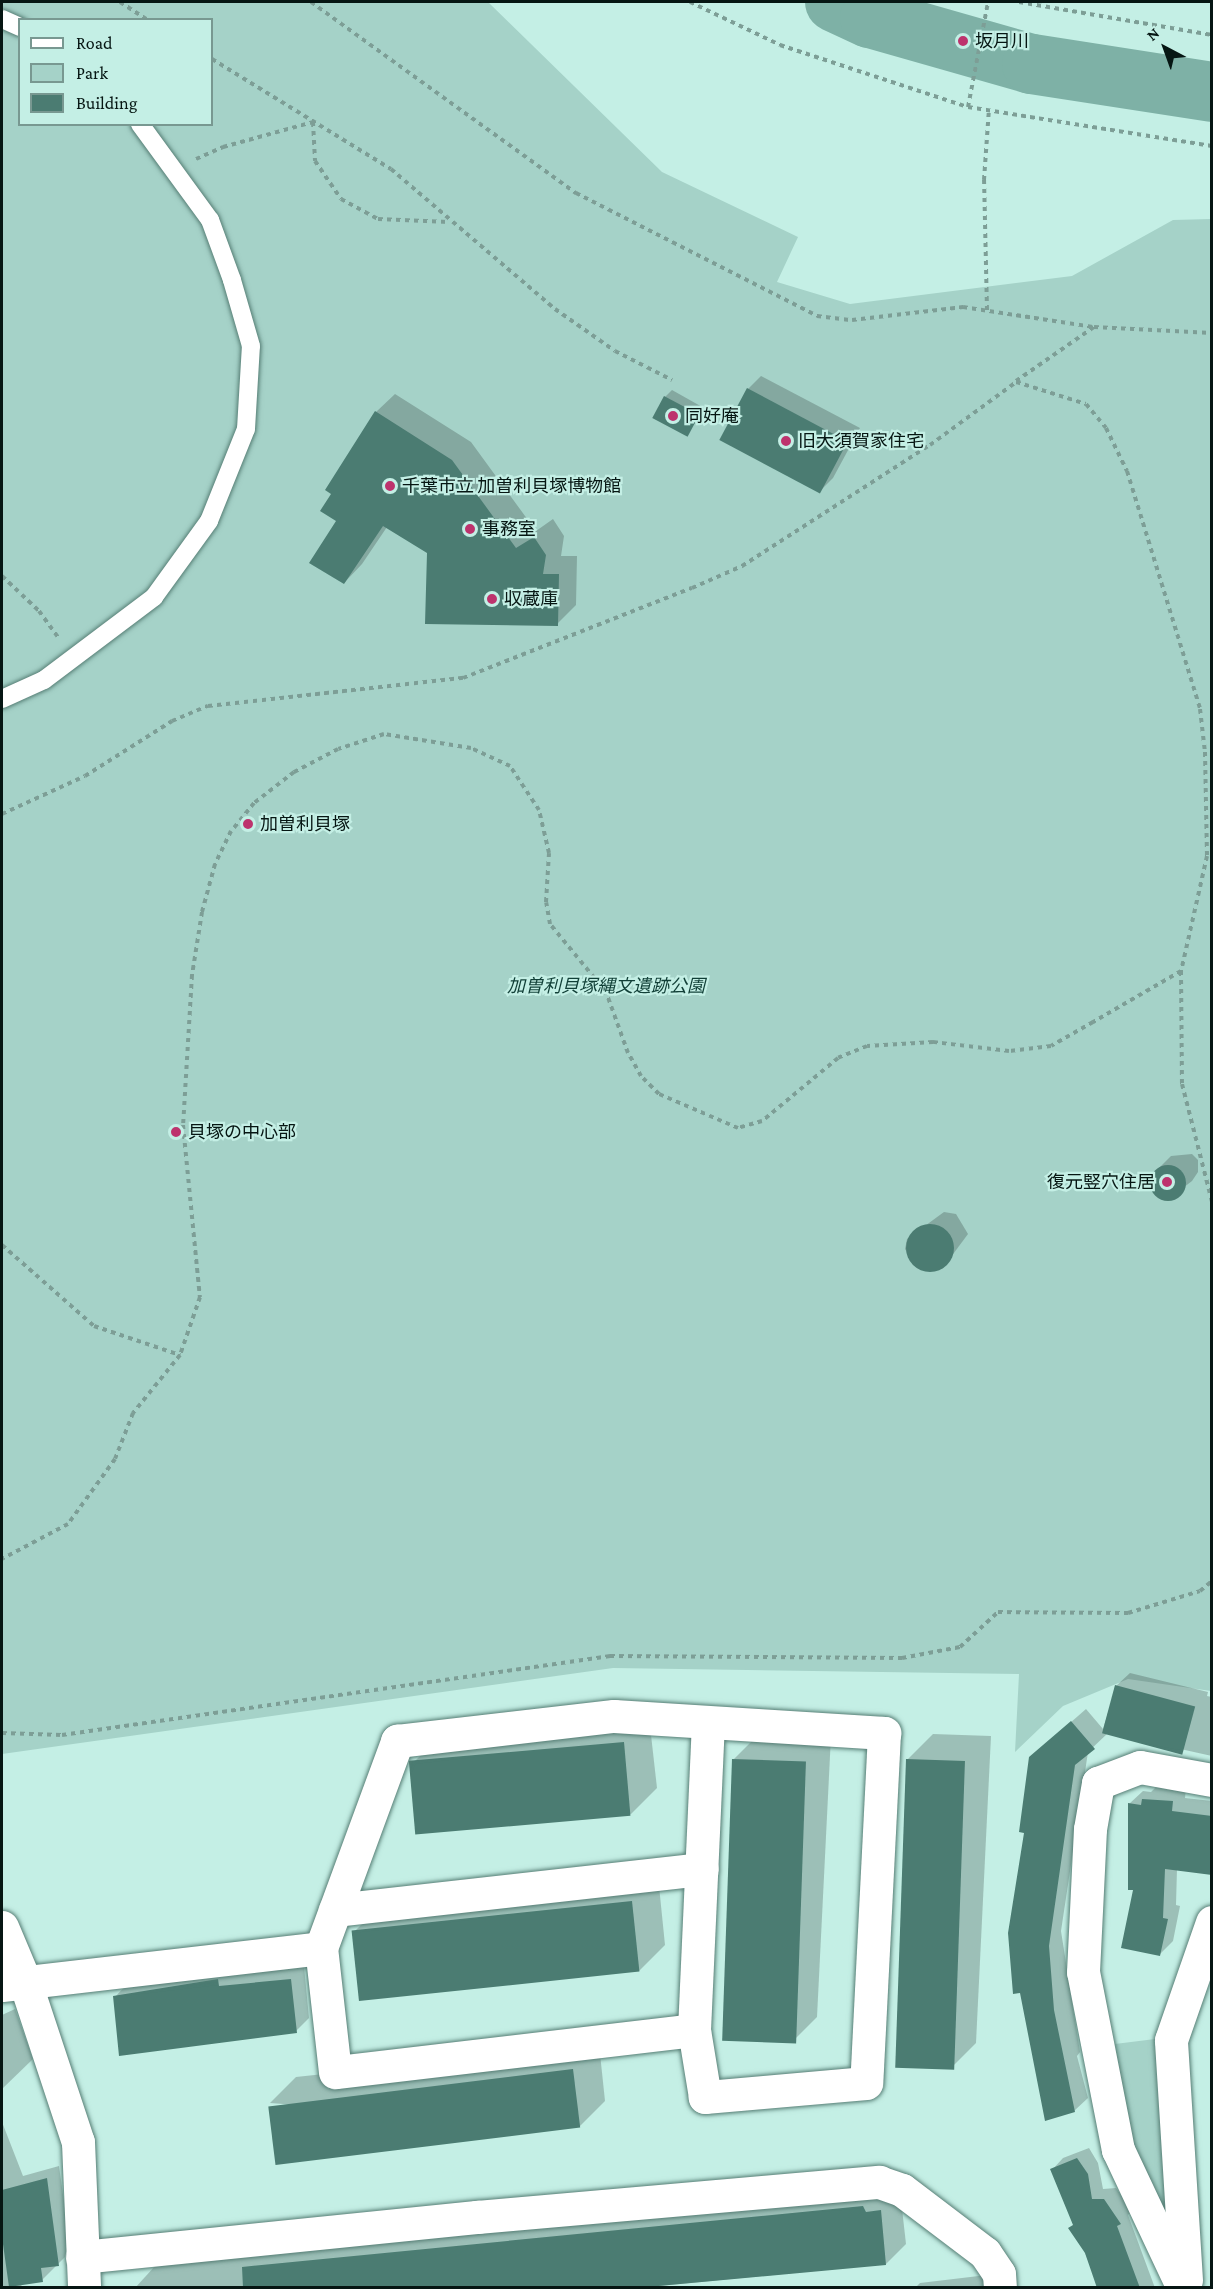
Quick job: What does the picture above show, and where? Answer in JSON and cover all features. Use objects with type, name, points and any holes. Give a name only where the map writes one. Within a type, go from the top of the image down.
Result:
[{"type":"street","points":[[694,2030],[334,2072],[321,1948],[397,1741],[614,1716],[708,1724],[884,1733],[866,2083],[705,2097],[694,2030],[708,1724]]},
{"type":"street","points":[[1185,2288],[1116,2139],[1083,1972],[1090,1829],[1098,1783],[1140,1767],[1212,1780]]},
{"type":"street","points":[[335,1910],[702,1869]]},
{"type":"street","points":[[1185,2288],[1171,2040],[1212,1922]]},
{"type":"street","points":[[2,1927],[13,1982],[78,2142],[83,2272],[477,2217],[879,2182],[902,2190],[985,2253],[999,2274],[1000,2288]]},
{"type":"street","points":[[13,1982],[321,1948]]},
{"type":"lane","points":[[2,19],[18,26]]},
{"type":"lane","points":[[2,699],[44,680],[74,660],[154,597],[209,520],[246,429],[251,346],[210,220],[142,126]]},
{"type":"path","points":[[120,2],[145,18]]},
{"type":"path","points":[[311,2],[576,193],[818,316],[852,320],[963,307],[1094,327],[1212,333]]},
{"type":"path","points":[[690,2],[780,45],[968,107],[989,108],[1212,146]]},
{"type":"path","points":[[968,107],[988,2]]},
{"type":"path","points":[[1019,2],[1212,35]]},
{"type":"path","points":[[213,60],[391,169],[450,222],[606,345],[672,380]]},
{"type":"path","points":[[987,310],[984,180],[989,108]]},
{"type":"path","points":[[173,168],[223,147],[314,122]]},
{"type":"path","points":[[314,122],[315,161],[340,200],[378,219],[450,222]]},
{"type":"path","points":[[2,814],[85,776],[172,721],[208,706],[463,678],[742,566],[930,446],[1016,381],[1094,327]]},
{"type":"path","points":[[1016,381],[1086,404],[1106,428],[1131,482],[1200,709],[1206,752],[1207,856],[1181,971],[1182,1084],[1212,1202]]},
{"type":"path","points":[[2,576],[39,611],[74,660]]},
{"type":"path","points":[[2,1559],[68,1524],[115,1459],[133,1413],[180,1355],[200,1297],[183,1125],[192,975],[215,864],[231,831],[254,803],[294,772],[338,749],[384,734],[415,737],[471,748],[510,766],[539,810],[549,853],[546,902],[550,924],[606,992],[628,1053],[641,1076],[659,1094],[738,1128],[762,1121],[838,1058],[867,1046],[933,1042],[1009,1051],[1051,1046],[1181,971]]},
{"type":"path","points":[[2,1245],[63,1302],[94,1326],[180,1355]]},
{"type":"path","points":[[2,1733],[62,1736],[610,1656],[902,1658],[960,1647],[998,1612],[1128,1613],[1200,1591],[1212,1581]]},
{"type":"green space","name":"加曽利貝塚縄文遺跡公園","points":[[2,2],[488,2],[662,172],[798,237],[777,282],[850,304],[1072,276],[1173,220],[1211,219],[1211,1691],[1128,1679],[1063,1706],[1015,1752],[1019,1674],[613,1668],[2,1754]]},
{"type":"green space","points":[[1155,2039],[1170,2116],[1176,2207],[1159,2212],[1129,2136],[1115,2044]]},
{"type":"building","points":[[747,388],[848,442],[820,494],[719,440]]},
{"type":"building","points":[[664,396],[699,415],[688,437],[652,418]]},
{"type":"building","points":[[375,411],[452,460],[516,548],[534,537],[546,555],[543,574],[559,574],[558,626],[425,624],[427,553],[383,526],[344,584],[309,563],[336,521],[320,511],[331,494],[325,490]]},
{"type":"building","points":[[1168,1165],[1181,1170],[1186,1183],[1181,1196],[1168,1201],[1155,1196],[1150,1183],[1155,1170]]},
{"type":"building","points":[[925,1224],[935,1224],[947,1231],[954,1243],[954,1253],[947,1265],[935,1272],[925,1272],[910,1261],[906,1253],[906,1243],[917,1228]]},
{"type":"building","points":[[1115,1685],[1195,1706],[1182,1755],[1102,1733]]},
{"type":"building","points":[[1071,1721],[1095,1749],[1075,1765],[1049,1946],[1054,2010],[1075,2112],[1045,2121],[1020,1993],[1013,1994],[1008,1933],[1024,1833],[1019,1832],[1029,1757]]},
{"type":"building","points":[[624,1742],[630,1816],[415,1835],[409,1761]]},
{"type":"building","points":[[732,1759],[806,1762],[796,2043],[722,2041]]},
{"type":"building","points":[[906,1759],[965,1761],[954,2070],[895,2068]]},
{"type":"building","points":[[1142,1799],[1173,1801],[1172,1811],[1212,1816],[1212,1875],[1165,1869],[1163,1918],[1168,1919],[1160,1956],[1121,1948],[1133,1890],[1128,1890],[1128,1803],[1141,1805]]},
{"type":"building","points":[[632,1901],[639,1972],[359,2001],[352,1930]]},
{"type":"building","points":[[218,1979],[219,1986],[291,1979],[297,2033],[119,2056],[113,1996]]},
{"type":"building","points":[[573,2069],[580,2128],[275,2165],[268,2106]]},
{"type":"building","points":[[1077,2158],[1088,2174],[1092,2199],[1104,2199],[1121,2224],[1117,2226],[1140,2288],[1097,2288],[1085,2253],[1068,2228],[1073,2225],[1050,2169]]},
{"type":"building","points":[[47,2178],[59,2266],[41,2268],[43,2282],[9,2287],[2,2237],[2,2190]]},
{"type":"building","points":[[863,2206],[866,2212],[881,2210],[886,2265],[637,2288],[243,2288],[242,2267]]},
{"type":"waterway","name":"坂月川","points":[[835,2],[870,18],[1032,64],[1212,92]]},
{"type":"place","name":"坂月川","points":[[963,41]]},
{"type":"place","name":"同好庵","points":[[673,416]]},
{"type":"place","name":"旧大須賀家住宅","points":[[786,441]]},
{"type":"place","name":"千葉市立 加曽利貝塚博物館","points":[[390,486]]},
{"type":"place","name":"事務室","points":[[470,529]]},
{"type":"place","name":"収蔵庫","points":[[492,599]]},
{"type":"place","name":"加曽利貝塚","points":[[248,824]]},
{"type":"place","name":"貝塚の中心部","points":[[176,1132]]},
{"type":"place","name":"復元竪穴住居","points":[[1167,1182]]}]
